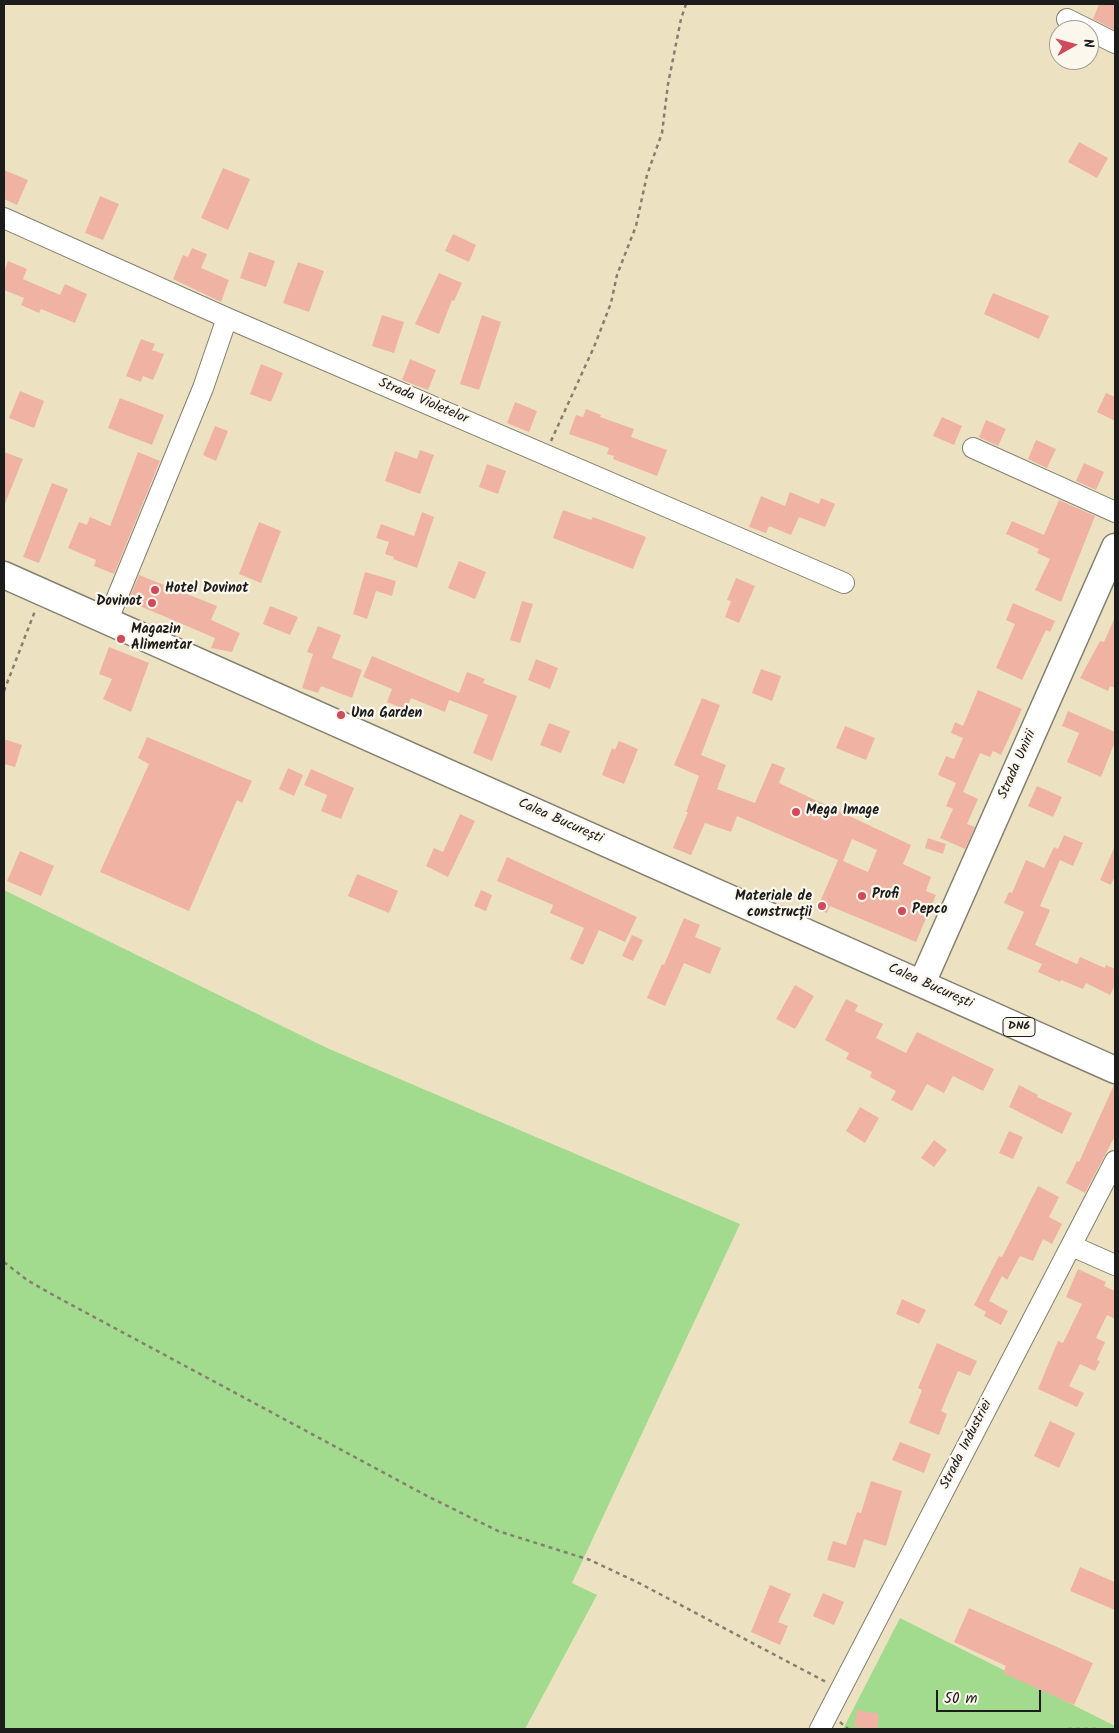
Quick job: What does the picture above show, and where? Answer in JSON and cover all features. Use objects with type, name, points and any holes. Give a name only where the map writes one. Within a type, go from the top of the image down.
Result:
[{"type":"main road","name":"Strada Unirii","points":[[922,983],[1112,561]]},
{"type":"main road","name":"Calea București","points":[[4,575],[1115,1070]]},
{"type":"street","points":[[1067,19],[1115,43]]},
{"type":"street","name":"Strada Violetelor","points":[[4,218],[227,318],[844,583]]},
{"type":"street","points":[[107,622],[203,388],[227,318]]},
{"type":"street","points":[[973,448],[1115,512]]},
{"type":"street","name":"Strada Industriei","points":[[820,1729],[1115,1161]]},
{"type":"street","points":[[1072,1246],[1115,1265]]},
{"type":"path","points":[[546,454],[594,348],[611,303],[617,275],[630,245],[647,175],[662,133],[668,84],[681,19],[686,4]]},
{"type":"path","points":[[4,691],[43,592]]},
{"type":"path","points":[[4,1262],[27,1280],[429,1497],[498,1531],[590,1560],[640,1583],[840,1690]]},
{"type":"path","points":[[1068,1729],[1098,1729]]},
{"type":"green space","points":[[4,890],[327,1048],[740,1224],[572,1583],[597,1595],[525,1729],[4,1729]]},
{"type":"green space","points":[[900,1618],[1115,1726],[1115,1729],[843,1729]]},
{"type":"building","points":[[1099,4],[1115,4],[1115,30],[1099,22],[1099,20],[1093,19]]},
{"type":"building","points":[[1079,142],[1108,158],[1097,178],[1068,162]]},
{"type":"building","points":[[223,168],[250,179],[228,230],[201,218]]},
{"type":"building","points":[[4,170],[28,180],[17,205],[4,199]]},
{"type":"building","points":[[100,196],[119,204],[103,240],[85,233]]},
{"type":"building","points":[[453,234],[476,245],[469,262],[445,251]]},
{"type":"building","points":[[192,248],[207,254],[201,268],[229,280],[221,302],[173,279],[183,255],[188,257]]},
{"type":"building","points":[[249,252],[275,261],[266,287],[240,278]]},
{"type":"building","points":[[8,261],[27,269],[23,279],[60,295],[65,284],[87,294],[75,323],[41,309],[39,313],[21,305],[24,298],[4,290],[4,273]]},
{"type":"building","points":[[298,262],[324,271],[309,312],[283,303]]},
{"type":"building","points":[[439,273],[462,283],[454,301],[452,300],[439,334],[415,324]]},
{"type":"building","points":[[993,293],[1049,316],[1039,339],[984,314]]},
{"type":"building","points":[[382,315],[404,322],[394,353],[372,346]]},
{"type":"building","points":[[482,315],[501,322],[479,390],[460,384]]},
{"type":"building","points":[[141,339],[155,344],[152,350],[164,354],[153,380],[143,376],[141,382],[126,376]]},
{"type":"building","points":[[410,359],[436,370],[428,390],[402,380]]},
{"type":"building","points":[[261,364],[283,373],[271,402],[250,394]]},
{"type":"building","points":[[20,391],[44,401],[34,428],[9,418]]},
{"type":"building","points":[[1106,393],[1115,397],[1115,421],[1097,412]]},
{"type":"building","points":[[120,398],[164,415],[152,445],[108,428]]},
{"type":"building","points":[[515,402],[537,411],[529,432],[507,423]]},
{"type":"building","points":[[586,409],[601,415],[600,417],[634,429],[631,437],[667,450],[657,476],[613,459],[614,456],[607,454],[609,448],[569,434],[576,415],[583,417]]},
{"type":"building","points":[[942,417],[962,426],[954,445],[933,436]]},
{"type":"building","points":[[986,420],[1006,429],[998,446],[979,437]]},
{"type":"building","points":[[215,426],[228,431],[216,461],[203,455]]},
{"type":"building","points":[[1036,440],[1056,449],[1047,468],[1028,459]]},
{"type":"building","points":[[420,450],[434,455],[420,494],[385,481],[395,451],[417,459]]},
{"type":"building","points":[[4,452],[23,459],[4,506]]},
{"type":"building","points":[[138,452],[160,461],[114,574],[94,566],[96,560],[68,548],[79,522],[87,525],[90,517],[110,526]]},
{"type":"building","points":[[1084,463],[1104,472],[1096,490],[1076,481]]},
{"type":"building","points":[[487,464],[506,471],[498,494],[479,487]]},
{"type":"building","points":[[52,483],[68,489],[39,563],[23,557]]},
{"type":"building","points":[[790,492],[819,504],[821,498],[835,504],[825,527],[799,517],[791,535],[769,526],[766,533],[749,527],[761,496],[785,506]]},
{"type":"building","points":[[1059,500],[1095,516],[1061,602],[1035,590],[1050,559],[1037,553],[1039,549],[1006,534],[1012,521],[1044,535]]},
{"type":"building","points":[[563,510],[591,520],[593,517],[646,537],[633,569],[553,538]]},
{"type":"building","points":[[422,512],[434,517],[417,568],[385,554],[389,542],[376,538],[381,524],[414,536]]},
{"type":"building","points":[[259,522],[281,531],[261,583],[239,574]]},
{"type":"building","points":[[459,561],[486,572],[475,599],[448,588]]},
{"type":"building","points":[[365,572],[396,581],[392,596],[376,591],[367,619],[353,614]]},
{"type":"building","points":[[139,575],[217,606],[211,620],[240,633],[232,652],[211,648],[215,638],[128,601]]},
{"type":"building","points":[[736,578],[755,586],[739,623],[725,617],[731,601],[727,600]]},
{"type":"building","points":[[522,601],[533,604],[520,643],[510,640]]},
{"type":"building","points":[[1013,603],[1055,621],[1050,632],[1046,630],[1022,680],[996,668],[1015,624],[1006,620]]},
{"type":"building","points":[[270,606],[298,617],[290,635],[263,624]]},
{"type":"building","points":[[1115,617],[1115,688],[1110,686],[1108,691],[1080,678],[1100,641],[1104,642]]},
{"type":"building","points":[[318,626],[341,635],[332,658],[362,670],[352,698],[321,686],[318,693],[302,688],[313,654],[307,652]]},
{"type":"building","points":[[109,647],[149,663],[131,712],[103,699],[112,679],[99,674]]},
{"type":"building","points":[[372,656],[459,693],[467,672],[485,679],[483,683],[517,696],[492,761],[473,753],[488,715],[449,700],[445,712],[411,698],[406,710],[387,702],[392,689],[363,677]]},
{"type":"building","points":[[536,659],[558,668],[550,689],[528,680]]},
{"type":"building","points":[[761,669],[781,676],[772,701],[752,693]]},
{"type":"building","points":[[978,690],[1022,709],[1001,755],[993,751],[990,757],[980,753],[963,792],[978,799],[967,824],[975,827],[965,849],[940,838],[953,809],[946,806],[956,783],[938,775],[946,756],[954,759],[963,738],[951,733],[955,722],[963,726]]},
{"type":"building","points":[[702,698],[720,705],[701,755],[726,765],[717,789],[755,803],[772,763],[785,768],[779,783],[911,845],[903,864],[931,877],[926,891],[936,895],[916,942],[830,906],[827,913],[817,909],[838,860],[737,816],[731,832],[705,823],[691,855],[673,848],[688,812],[686,812],[699,776],[674,765]],"holes":[[[852,839],[877,850],[868,872],[843,861]]]},
{"type":"building","points":[[1068,711],[1115,732],[1115,742],[1101,777],[1067,762],[1079,733],[1062,726]]},
{"type":"building","points":[[549,723],[570,731],[561,753],[540,745]]},
{"type":"building","points":[[845,726],[875,738],[866,760],[836,748]]},
{"type":"building","points":[[147,737],[252,781],[242,803],[237,800],[189,911],[100,872],[149,764],[138,758]]},
{"type":"building","points":[[4,739],[22,745],[15,767],[4,764]]},
{"type":"building","points":[[619,741],[638,749],[624,784],[602,775],[612,748],[615,750]]},
{"type":"building","points":[[288,768],[303,775],[294,796],[279,789]]},
{"type":"building","points":[[311,769],[354,788],[341,819],[321,811],[327,795],[304,785]]},
{"type":"building","points":[[1037,786],[1062,797],[1053,817],[1028,806]]},
{"type":"building","points":[[460,814],[475,821],[448,877],[426,866],[434,848],[443,852]]},
{"type":"building","points":[[1064,835],[1083,843],[1073,866],[1060,860],[1040,906],[1050,910],[1035,945],[1077,964],[1080,957],[1105,968],[1106,965],[1115,969],[1115,985],[1110,995],[1086,983],[1083,989],[1061,980],[1060,982],[1038,972],[1042,964],[1007,949],[1024,912],[1004,903],[1009,892],[1012,893],[1026,860],[1044,868],[1054,847],[1058,849]]},
{"type":"building","points":[[928,838],[946,844],[943,854],[925,848]]},
{"type":"building","points":[[1115,846],[1115,875],[1111,885],[1100,880]]},
{"type":"building","points":[[20,851],[54,866],[41,896],[7,881]]},
{"type":"building","points":[[507,857],[637,917],[625,942],[599,930],[583,965],[570,959],[584,928],[550,913],[553,905],[497,881]]},
{"type":"building","points":[[357,874],[398,891],[389,913],[348,896]]},
{"type":"building","points":[[481,890],[492,895],[486,911],[474,906]]},
{"type":"building","points":[[684,918],[700,925],[695,937],[721,948],[710,974],[684,963],[665,1006],[647,998],[662,964],[664,965]]},
{"type":"building","points":[[632,935],[643,940],[633,961],[622,956]]},
{"type":"building","points":[[795,985],[814,996],[795,1029],[776,1019]]},
{"type":"building","points":[[846,999],[858,1005],[855,1011],[883,1024],[876,1038],[906,1053],[917,1032],[994,1069],[983,1091],[953,1076],[944,1093],[927,1084],[912,1111],[891,1100],[896,1091],[870,1077],[872,1072],[846,1059],[849,1053],[825,1040]]},
{"type":"building","points":[[1019,1085],[1038,1095],[1037,1097],[1072,1113],[1062,1134],[1009,1107]]},
{"type":"building","points":[[1114,1085],[1115,1136],[1085,1193],[1066,1183],[1077,1161],[1079,1162]]},
{"type":"building","points":[[860,1107],[879,1118],[865,1143],[846,1131]]},
{"type":"building","points":[[1009,1131],[1023,1137],[1013,1159],[999,1153]]},
{"type":"building","points":[[934,1140],[947,1150],[934,1167],[921,1158]]},
{"type":"building","points":[[1038,1186],[1059,1197],[1049,1217],[1062,1224],[1052,1244],[1043,1239],[1033,1261],[1020,1256],[1007,1280],[1002,1276],[989,1301],[1008,1311],[1001,1325],[984,1316],[986,1312],[974,1305],[999,1256],[1002,1257]]},
{"type":"building","points":[[1078,1269],[1106,1282],[1104,1286],[1115,1291],[1115,1319],[1107,1315],[1096,1338],[1105,1342],[1097,1360],[1100,1361],[1095,1371],[1080,1364],[1069,1386],[1084,1393],[1077,1407],[1038,1389],[1058,1341],[1063,1343],[1082,1304],[1066,1297]]},
{"type":"building","points":[[902,1299],[926,1310],[919,1324],[896,1314]]},
{"type":"building","points":[[937,1343],[977,1361],[970,1376],[958,1371],[941,1411],[947,1414],[939,1435],[909,1423],[922,1390],[918,1388]]},
{"type":"building","points":[[1050,1421],[1075,1433],[1059,1468],[1034,1456]]},
{"type":"building","points":[[900,1442],[931,1454],[924,1473],[892,1460]]},
{"type":"building","points":[[871,1481],[902,1491],[886,1546],[864,1539],[855,1568],[827,1560],[833,1541],[846,1545],[857,1512],[861,1513]]},
{"type":"building","points":[[1080,1567],[1115,1582],[1115,1610],[1070,1591]]},
{"type":"building","points":[[770,1585],[791,1594],[778,1622],[788,1626],[780,1645],[751,1632]]},
{"type":"building","points":[[823,1593],[844,1602],[834,1625],[813,1616]]},
{"type":"building","points":[[969,1608],[1093,1663],[1074,1705],[1003,1673],[1006,1666],[954,1642]]},
{"type":"building","points":[[857,1710],[879,1714],[877,1729],[854,1727]]},
{"type":"place","name":"Hotel Dovinot","points":[[155,590]]},
{"type":"place","name":"Dovinot","points":[[152,603]]},
{"type":"place","name":"Magazin Alimentar","points":[[121,639]]},
{"type":"place","name":"Una Garden","points":[[341,715]]},
{"type":"place","name":"Mega Image","points":[[796,812]]},
{"type":"place","name":"Profi","points":[[862,896]]},
{"type":"place","name":"Materiale de construcții","points":[[822,906]]},
{"type":"place","name":"Pepco","points":[[902,911]]}]
